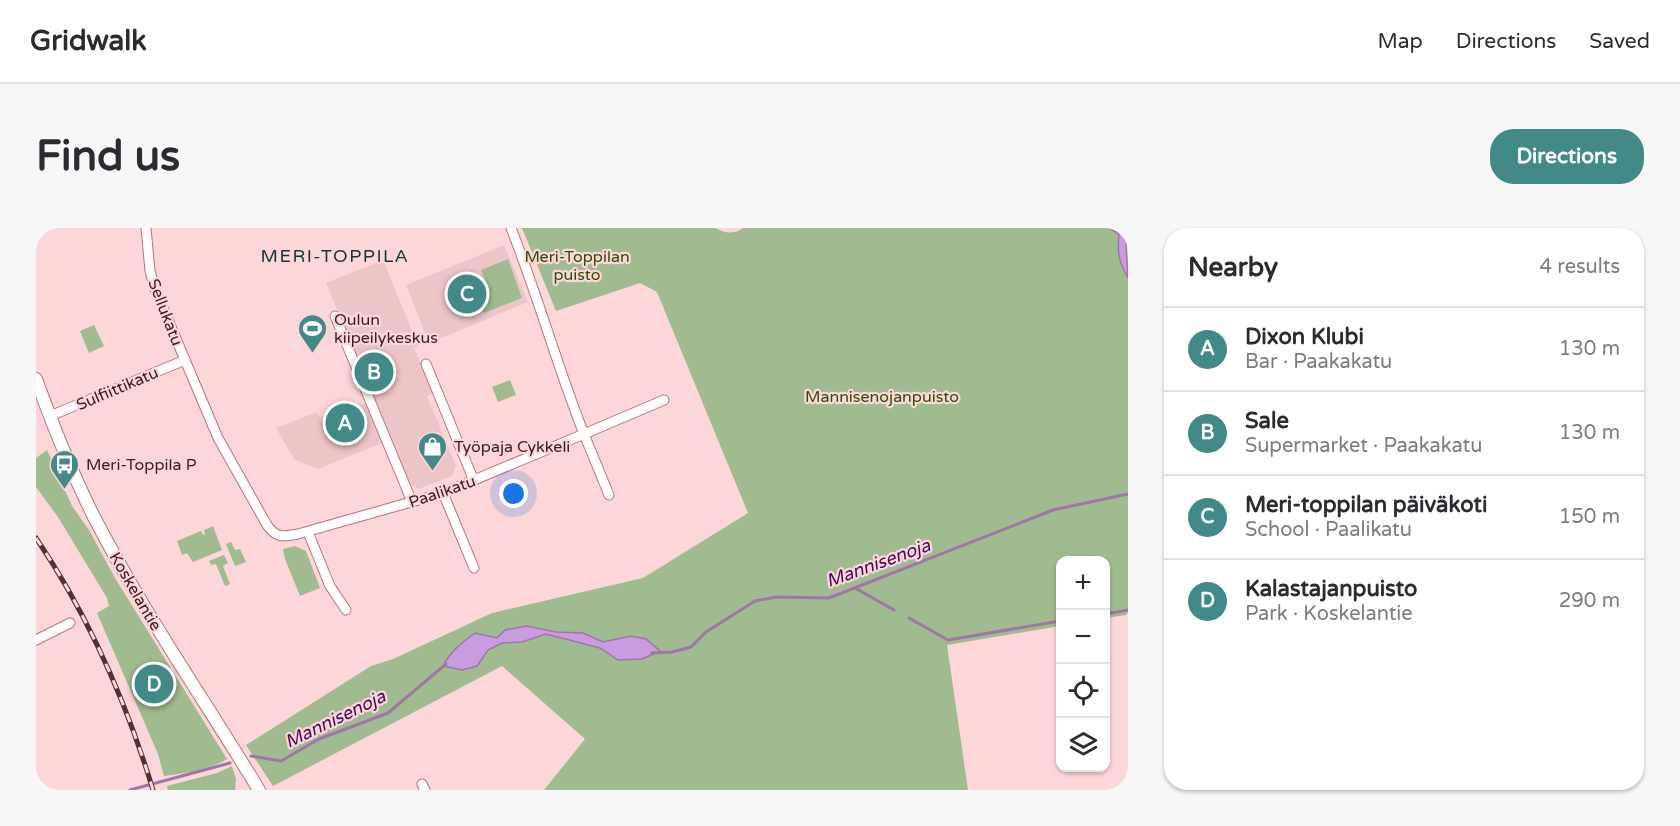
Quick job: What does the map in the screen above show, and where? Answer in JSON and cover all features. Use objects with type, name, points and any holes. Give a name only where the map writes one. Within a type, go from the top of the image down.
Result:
[{"type":"main road","name":"Koskelantie","points":[[36,379],[78,483],[112,551],[144,607],[259,790]]},
{"type":"street","name":"Sellukatu","points":[[147,228],[150,271],[155,289],[185,360]]},
{"type":"street","points":[[510,228],[538,299],[560,375],[609,495]]},
{"type":"street","points":[[335,316],[412,502]]},
{"type":"street","name":"Sulfiittikatu","points":[[50,416],[185,360]]},
{"type":"street","name":"Paalikatu","points":[[185,360],[218,438],[267,525],[276,536],[282,537],[308,532],[443,493],[664,400]]},
{"type":"street","points":[[426,364],[474,481]]},
{"type":"street","points":[[443,493],[474,568]]},
{"type":"street","points":[[308,532],[330,586],[346,610]]},
{"type":"street","points":[[36,640],[70,623]]},
{"type":"shaded area","points":[[1109,228],[1128,228],[1126,245],[1128,278],[1119,257],[1119,234]]},
{"type":"shaded area","points":[[504,245],[528,302],[429,343],[406,285]]},
{"type":"shaded area","points":[[383,260],[418,345],[414,348],[433,393],[427,396],[456,466],[452,476],[418,489],[409,483],[326,283]]},
{"type":"shaded area","points":[[366,403],[382,443],[318,469],[294,459],[276,428],[317,412],[322,421]]},
{"type":"shaded area","points":[[527,626],[556,632],[583,633],[603,642],[631,636],[646,639],[660,651],[642,659],[618,660],[600,648],[546,634],[522,642],[502,643],[488,650],[477,666],[462,670],[443,666],[449,656],[475,633],[497,638],[505,630]]},
{"type":"green space","name":"Mannisenojanpuisto","points":[[522,228],[715,228],[736,232],[743,228],[1109,228],[1120,234],[1120,257],[1128,278],[1128,612],[1126,615],[1110,617],[1110,556],[1056,556],[1056,627],[947,645],[968,790],[544,790],[585,739],[502,666],[273,786],[246,745],[371,666],[393,659],[492,613],[643,578],[748,513],[657,292],[640,283],[556,311]],"holes":[[[523,630],[579,638],[642,659],[618,660],[600,648],[546,634],[522,642],[502,643],[488,650]]]},
{"type":"green space","points":[[508,259],[522,298],[484,313],[475,292],[488,286],[481,270]]},
{"type":"green space","points":[[94,325],[104,346],[89,353],[80,331]]},
{"type":"green space","points":[[510,380],[516,395],[498,402],[492,387]]},
{"type":"green space","points":[[47,450],[72,506],[89,530],[115,578],[227,759],[204,769],[164,776],[158,754],[97,613],[109,606],[107,598],[58,517],[36,487],[36,458]]},
{"type":"green space","points":[[213,526],[222,550],[193,562],[187,553],[182,555],[177,541],[201,531],[203,535],[204,530]]},
{"type":"green space","points":[[231,542],[235,550],[240,549],[246,562],[235,566],[226,544]]},
{"type":"green space","points":[[295,546],[306,551],[320,588],[300,596],[283,549]]},
{"type":"green space","points":[[224,555],[228,563],[223,566],[230,584],[225,586],[216,564],[211,565],[209,561]]},
{"type":"green space","points":[[232,766],[236,779],[235,790],[168,790],[167,786],[217,773]]},
{"type":"waterway","name":"Mannisenoja","points":[[652,653],[672,652],[691,647],[706,632],[755,601],[776,597],[829,598],[1053,510],[1128,494]]},
{"type":"waterway","points":[[855,588],[894,610]]},
{"type":"waterway","points":[[1110,613],[1128,610]]},
{"type":"waterway","points":[[909,618],[948,640],[1056,622]]},
{"type":"waterway","name":"Mannisenoja","points":[[251,756],[281,761],[319,739],[388,713],[446,664]]},
{"type":"waterway","points":[[130,790],[230,763]]},
{"type":"railway","points":[[36,538],[72,597],[104,659],[131,724],[153,790]]},
{"type":"place","name":"Meri-toppilan päiväkoti","points":[[467,294]]},
{"type":"place","name":"Oulun kiipeilykeskus","points":[[313,354]]},
{"type":"place","name":"Sale","points":[[374,372]]},
{"type":"place","name":"Dixon Klubi","points":[[345,423]]},
{"type":"place","name":"Työpaja Cykkeli","points":[[433,472]]},
{"type":"place","name":"Meri-Toppila P","points":[[65,490]]},
{"type":"place","name":"Kalastajanpuisto","points":[[154,684]]},
{"type":"district","name":"MERI-TOPPILA","points":[[335,256]]},
{"type":"park label","name":"Meri-Toppilan puisto","points":[[577,265]]}]
